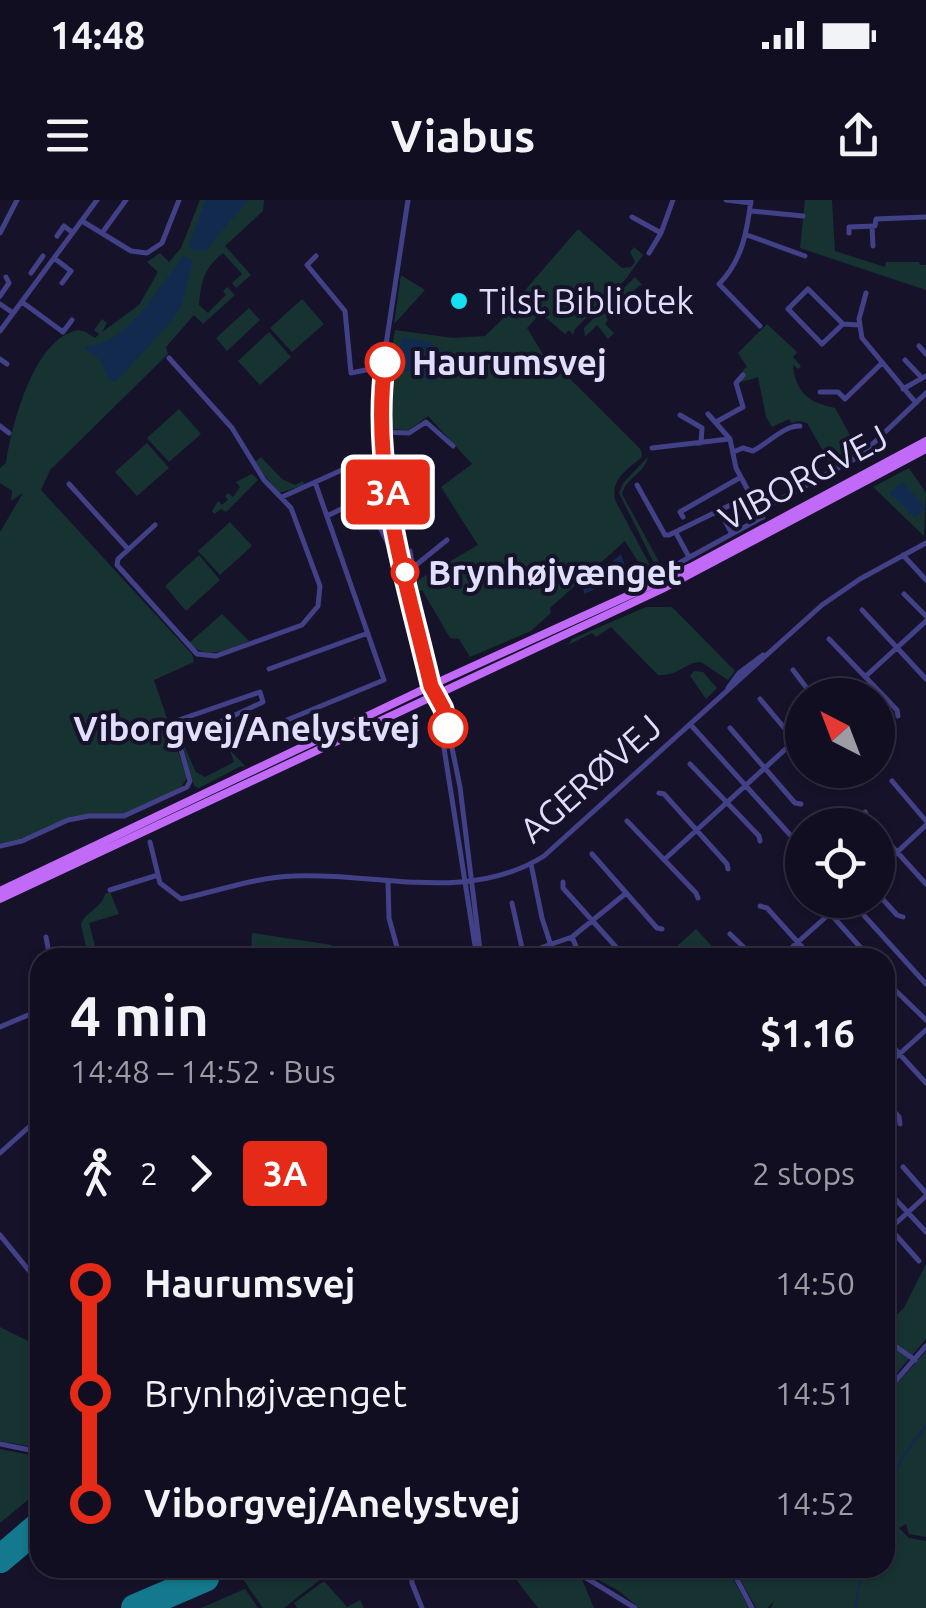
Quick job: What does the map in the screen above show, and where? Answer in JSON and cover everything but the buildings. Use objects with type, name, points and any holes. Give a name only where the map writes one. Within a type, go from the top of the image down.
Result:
[{"type":"main road","name":"VIBORGVEJ","points":[[0,895],[431,686],[726,550],[926,445]]},
{"type":"main road","name":"VIBORGVEJ","points":[[0,895],[435,698],[704,568],[926,445]]},
{"type":"street","points":[[0,233],[17,200]]},
{"type":"street","points":[[0,331],[96,200]]},
{"type":"street","points":[[102,233],[126,200]]},
{"type":"street","points":[[82,220],[136,253],[152,252],[162,244],[179,200]]},
{"type":"street","points":[[408,200],[375,417],[379,459],[431,686],[450,738],[478,948]]},
{"type":"street","points":[[649,252],[673,200]]},
{"type":"street","points":[[726,200],[751,201],[746,235],[734,269],[719,284],[760,326]]},
{"type":"street","points":[[750,211],[802,216]]},
{"type":"street","points":[[632,217],[661,233]]},
{"type":"street","points":[[849,234],[849,226],[875,226],[876,219],[926,217]]},
{"type":"street","points":[[57,236],[64,226],[73,233]]},
{"type":"street","points":[[872,226],[873,246]]},
{"type":"street","points":[[746,235],[805,256]]},
{"type":"street","points":[[30,273],[42,256]]},
{"type":"street","points":[[316,256],[307,265],[345,311],[351,373],[385,366]]},
{"type":"street","points":[[54,258],[71,271],[62,283]]},
{"type":"street","points":[[38,263],[46,269]]},
{"type":"street","points":[[6,277],[9,283],[0,300],[13,314]]},
{"type":"street","points":[[843,324],[822,344],[788,310],[808,289],[843,324],[859,325]]},
{"type":"street","points":[[866,293],[859,325],[866,344],[916,403]]},
{"type":"street","points":[[22,302],[63,332],[72,320]]},
{"type":"street","points":[[919,346],[926,354]]},
{"type":"street","points":[[0,358],[8,364]]},
{"type":"street","points":[[155,525],[118,559],[117,566],[195,652],[216,656],[297,628],[309,620],[318,606],[320,586],[295,516],[264,480],[232,428],[169,358]]},
{"type":"street","points":[[903,389],[924,377],[905,360]]},
{"type":"street","points":[[820,392],[838,392],[845,399],[882,364]]},
{"type":"street","points":[[716,422],[743,407],[736,383],[743,376]]},
{"type":"street","points":[[760,511],[860,456],[926,393]]},
{"type":"street","points":[[379,459],[380,394]]},
{"type":"street","points":[[678,563],[763,517],[741,478],[730,439],[708,414]]},
{"type":"street","points":[[680,416],[702,428],[701,443]]},
{"type":"street","points":[[380,432],[409,432],[430,422],[452,446]]},
{"type":"street","points":[[732,452],[743,448],[753,451],[794,424],[800,426]]},
{"type":"street","points":[[0,426],[9,433]]},
{"type":"street","points":[[389,432],[398,492]]},
{"type":"street","points":[[652,448],[730,439]]},
{"type":"street","points":[[281,497],[353,465],[379,459]]},
{"type":"street","points":[[682,517],[680,512],[741,478]]},
{"type":"street","points":[[287,720],[384,680],[315,482]]},
{"type":"street","points":[[69,484],[128,549]]},
{"type":"street","points":[[637,485],[665,535],[751,495]]},
{"type":"street","points":[[327,516],[370,495]]},
{"type":"street","points":[[392,517],[401,514],[400,509]]},
{"type":"street","points":[[720,511],[732,534]]},
{"type":"street","points":[[374,516],[389,546]]},
{"type":"street","points":[[381,528],[394,525]]},
{"type":"street","points":[[676,533],[689,557]]},
{"type":"street","points":[[405,574],[447,540]]},
{"type":"street","name":"AGERØVEJ","points":[[158,875],[162,885],[181,899],[287,876],[420,884],[468,879],[531,864],[838,593],[926,543]]},
{"type":"street","points":[[410,551],[413,568]]},
{"type":"street","points":[[904,555],[926,580]]},
{"type":"street","points":[[866,676],[926,618],[904,594]]},
{"type":"street","points":[[862,610],[926,679]]},
{"type":"street","points":[[269,669],[368,633]]},
{"type":"street","points":[[829,638],[897,710],[898,716]]},
{"type":"street","points":[[793,670],[799,678]]},
{"type":"street","points":[[0,846],[22,841],[68,820],[124,816],[187,787],[190,780],[172,722],[260,692],[263,702],[220,722],[176,734]]},
{"type":"street","points":[[760,699],[785,728]]},
{"type":"street","points":[[216,705],[220,722]]},
{"type":"street","points":[[690,724],[785,829]]},
{"type":"street","points":[[730,728],[794,803],[801,804]]},
{"type":"street","points":[[665,859],[785,749]]},
{"type":"street","points":[[690,764],[760,841]]},
{"type":"street","points":[[895,786],[926,823],[897,852],[926,884]]},
{"type":"street","points":[[659,794],[664,794],[728,869]]},
{"type":"street","points":[[627,821],[698,898]]},
{"type":"street","points":[[110,890],[158,875],[150,842]]},
{"type":"street","points":[[592,854],[656,928],[662,929]]},
{"type":"street","points":[[531,864],[550,946]]},
{"type":"street","points":[[388,882],[389,918],[397,948]]},
{"type":"street","points":[[562,882],[563,888],[617,948]]},
{"type":"street","points":[[545,948],[594,923],[625,894]]},
{"type":"street","points":[[512,903],[521,948]]},
{"type":"street","points":[[760,906],[767,908],[803,948]]},
{"type":"street","points":[[895,914],[903,917]]},
{"type":"street","points":[[791,948],[824,918]]},
{"type":"street","points":[[834,918],[861,948]]},
{"type":"street","points":[[864,918],[892,948]]},
{"type":"street","points":[[730,934],[745,948]]},
{"type":"street","points":[[46,937],[48,948]]},
{"type":"street","points":[[572,937],[577,948]]},
{"type":"street","points":[[895,951],[926,984]]},
{"type":"street","points":[[895,991],[926,1020]]},
{"type":"street","points":[[0,1027],[30,1014]]},
{"type":"street","points":[[895,1059],[926,1030]]},
{"type":"street","points":[[895,1049],[926,1083]]},
{"type":"street","points":[[895,1112],[900,1124]]},
{"type":"street","points":[[0,1154],[30,1126]]},
{"type":"street","points":[[895,1222],[926,1195],[903,1168]]},
{"type":"street","points":[[895,1198],[926,1232]]},
{"type":"street","points":[[0,1235],[30,1272]]},
{"type":"street","points":[[895,1236],[919,1261]]},
{"type":"street","points":[[895,1346],[915,1360]]},
{"type":"street","points":[[895,1382],[926,1346]]},
{"type":"street","points":[[0,1444],[30,1450]]},
{"type":"street","points":[[412,1578],[422,1608]]},
{"type":"street","points":[[586,1578],[635,1608]]},
{"type":"street","points":[[736,1578],[752,1608]]},
{"type":"green space","points":[[200,200],[264,200],[263,211],[225,246],[251,275],[236,288],[232,283],[242,274],[223,253],[212,264],[205,276],[199,305],[208,313],[226,295],[223,291],[227,287],[235,295],[203,324],[194,315],[166,347],[168,354],[50,470],[41,490],[192,654],[194,662],[154,680],[187,778],[181,787],[125,814],[73,816],[23,838],[0,843],[0,532],[23,493],[11,501],[12,491],[0,483],[0,468],[6,463],[27,388],[46,352],[74,331],[95,338],[99,334],[94,330],[102,319],[107,323],[102,332],[139,305],[158,272],[147,262],[160,253],[169,262],[181,248]]},
{"type":"green space","points":[[805,200],[832,200],[835,251],[885,267],[886,262],[926,265],[926,290],[800,248]]},
{"type":"green space","points":[[578,229],[622,268],[635,262],[630,252],[634,247],[643,255],[573,335],[569,330],[565,334],[520,296]]},
{"type":"green space","points":[[401,275],[425,290],[394,324]]},
{"type":"green space","points":[[635,277],[643,286],[606,317],[605,324],[614,333],[608,339],[597,325],[585,337],[584,328]]},
{"type":"green space","points":[[302,299],[324,324],[292,352],[270,328]]},
{"type":"green space","points":[[521,300],[539,315],[527,328],[547,361],[554,363],[641,450],[642,457],[618,480],[614,492],[651,567],[642,568],[625,541],[550,608],[551,613],[531,631],[470,657],[459,639],[450,638],[422,590],[416,592],[413,583],[478,545],[441,487],[472,464],[428,416],[409,430],[383,429],[383,401],[395,330],[453,338],[485,336],[508,314],[518,320],[510,312]]},
{"type":"green space","points":[[249,308],[260,320],[227,351],[216,338]]},
{"type":"green space","points":[[767,324],[797,352],[793,357],[801,366],[798,369],[793,365],[800,389],[817,403],[835,408],[860,453],[833,468],[807,423],[792,423],[789,419],[772,427],[766,417],[758,377],[741,382],[747,367],[738,353]]},
{"type":"green space","points":[[269,332],[291,357],[260,385],[238,361]]},
{"type":"green space","points":[[179,409],[201,434],[169,462],[147,438]]},
{"type":"green space","points":[[147,443],[169,468],[137,496],[115,472]]},
{"type":"green space","points":[[261,457],[282,479],[295,485],[303,481],[304,485],[279,493],[254,463]]},
{"type":"green space","points":[[648,457],[622,494],[663,569],[656,567],[619,493],[623,483]]},
{"type":"green space","points":[[909,468],[926,493],[924,536],[873,487]]},
{"type":"green space","points":[[252,474],[258,480],[226,512],[221,509],[214,514],[218,501],[222,505],[228,500],[228,493],[233,497],[240,487],[236,482]]},
{"type":"green space","points":[[230,522],[252,546],[220,575],[198,551]]},
{"type":"green space","points":[[199,555],[220,580],[186,611],[165,586]]},
{"type":"green space","points":[[646,607],[675,610],[735,671],[728,680],[701,662],[658,675],[611,627],[596,637],[592,633],[568,645],[572,639]]},
{"type":"green space","points":[[222,614],[249,641],[211,653],[189,643]]},
{"type":"green space","points":[[694,671],[703,672],[717,688],[706,699],[690,676]]},
{"type":"green space","points":[[181,739],[196,772],[205,777],[234,762],[230,750],[246,767],[199,788],[194,786]]},
{"type":"green space","points":[[110,892],[119,914],[89,923],[96,948],[86,948],[81,924]]},
{"type":"green space","points":[[696,929],[714,948],[675,948]]},
{"type":"green space","points":[[252,933],[332,945],[331,948],[251,948]]},
{"type":"green space","points":[[926,1264],[926,1339],[895,1375],[895,1316],[904,1308]]},
{"type":"green space","points":[[0,1327],[30,1342],[30,1446],[0,1441]]},
{"type":"green space","points":[[926,1351],[926,1537],[909,1534],[906,1524],[899,1528],[909,1538],[926,1541],[926,1608],[771,1608],[774,1601],[767,1608],[756,1608],[740,1578],[895,1578],[895,1386]]},
{"type":"green space","points":[[0,1449],[30,1455],[30,1498],[0,1523]]},
{"type":"green space","points":[[242,1578],[322,1578],[284,1608],[263,1608]]},
{"type":"green space","points":[[515,1578],[581,1578],[594,1608],[538,1608]]},
{"type":"green space","points":[[595,1578],[732,1578],[749,1608],[639,1608]]},
{"type":"green space","points":[[324,1581],[347,1607],[360,1600],[364,1608],[297,1608],[294,1603]]},
{"type":"green space","points":[[245,1589],[258,1608],[201,1608]]},
{"type":"water","points":[[206,200],[248,200],[206,250],[196,251],[190,248],[190,242]]},
{"type":"water","points":[[184,256],[192,264],[182,304],[174,318],[116,382],[109,380],[100,360],[86,346],[102,343],[129,325]]},
{"type":"water","points":[[402,337],[430,342],[444,353],[432,383],[414,371],[400,372],[396,368]]},
{"type":"water","points":[[902,482],[926,507],[915,518],[889,493]]},
{"type":"water","points":[[621,554],[625,566],[621,571],[584,594],[583,587]]},
{"type":"waterway","points":[[895,1473],[926,1425]]},
{"type":"waterway","points":[[855,1608],[860,1578]]},
{"type":"runway","points":[[0,1559],[30,1534]]},
{"type":"runway","points":[[135,1608],[205,1578]]},
{"type":"bus line","name":"3A","points":[[385,362],[380,394],[385,480],[431,686],[448,728]]},
{"type":"place","name":"Tilst Bibliotek","points":[[459,301]]},
{"type":"place","name":"Haurumsvej","points":[[385,362]]},
{"type":"place","name":"Brynhøjvænget","points":[[405,572]]},
{"type":"place","name":"Viborgvej/Anelystvej","points":[[448,728]]}]
